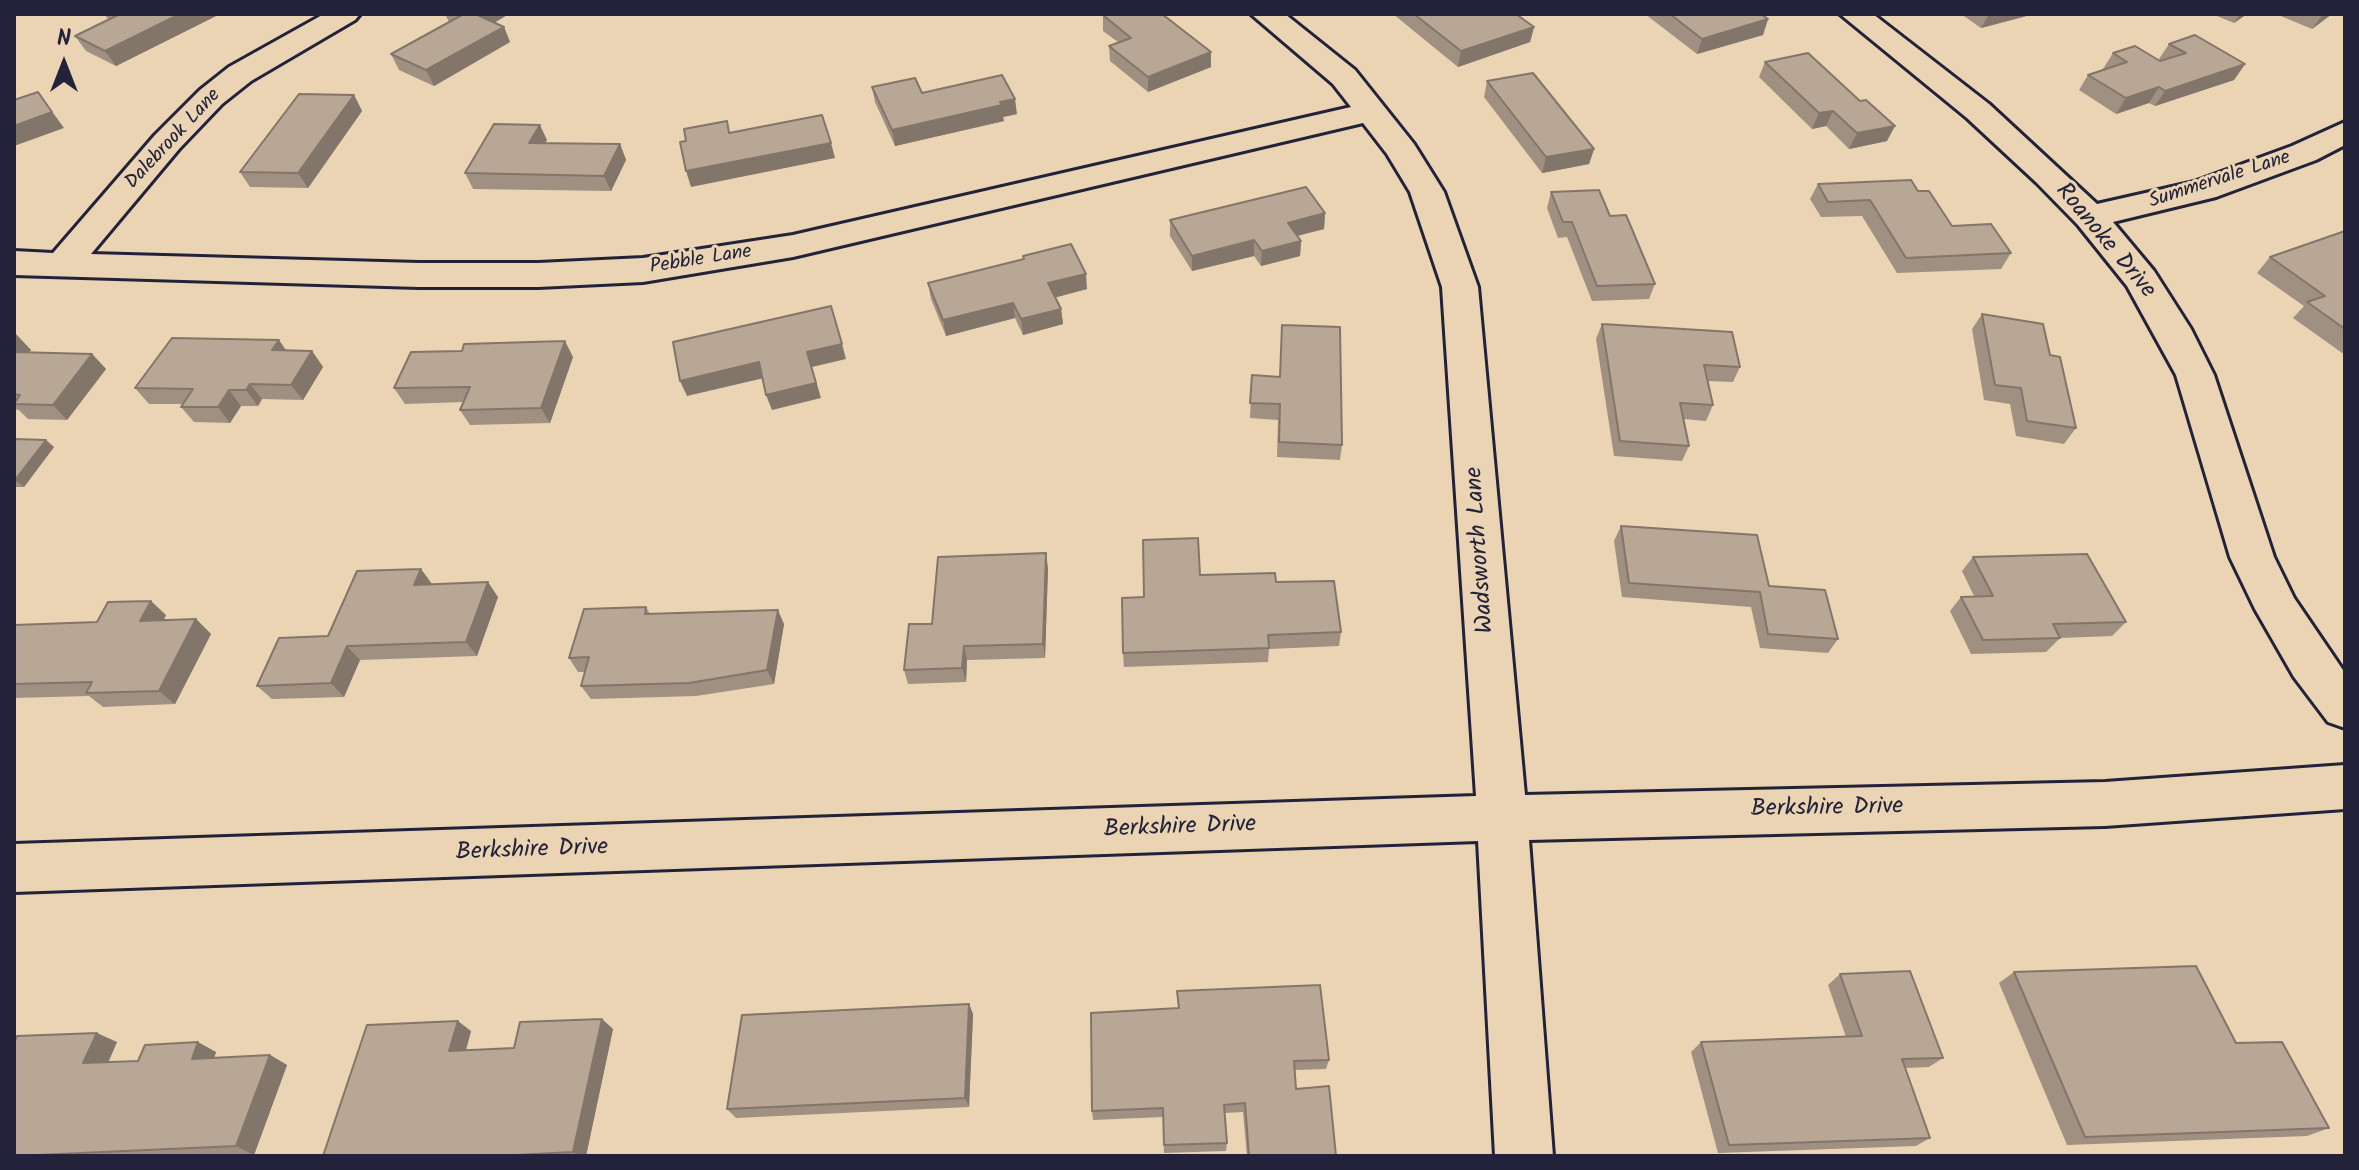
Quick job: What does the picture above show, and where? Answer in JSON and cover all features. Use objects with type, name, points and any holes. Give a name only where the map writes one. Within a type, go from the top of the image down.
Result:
[{"type":"street","name":"Dalebrook Lane","points":[[63,264],[167,142],[211,97],[273,53],[345,14]]},
{"type":"street","name":"Wadsworth Lane","points":[[1266,14],[1306,43],[1344,77],[1373,111],[1427,192],[1460,287],[1502,818],[1524,1156]]},
{"type":"street","name":"Roanoke Drive","points":[[1855,14],[1978,111],[2090,217],[2141,279],[2172,329],[2195,375],[2252,557],[2277,609],[2310,663],[2345,708]]},
{"type":"street","name":"Pebble Lane","points":[[14,263],[419,275],[538,275],[643,270],[793,246],[1373,111]]},
{"type":"street","name":"Summervale Lane","points":[[2090,217],[2204,190],[2304,153],[2345,132]]},
{"type":"street","name":"Berkshire Drive","points":[[14,868],[1502,818],[2105,804],[2345,787]]},
{"type":"building","points":[[120,14],[180,14],[105,51],[75,36]]},
{"type":"building","points":[[459,14],[475,14],[504,27],[426,70],[391,54],[462,15]]},
{"type":"building","points":[[1162,14],[1211,52],[1148,77],[1109,46],[1131,38],[1103,15]]},
{"type":"building","points":[[1414,14],[1516,14],[1534,27],[1461,51]]},
{"type":"building","points":[[1670,14],[1761,14],[1768,19],[1702,39]]},
{"type":"building","points":[[2195,35],[2245,64],[2165,91],[2159,87],[2126,98],[2088,75],[2127,62],[2113,53],[2135,46],[2160,61],[2186,53],[2169,44]]},
{"type":"building","points":[[1808,53],[1860,101],[1866,100],[1895,126],[1857,133],[1833,111],[1819,113],[1765,62]]},
{"type":"building","points":[[1533,73],[1594,149],[1546,157],[1487,81]]},
{"type":"building","points":[[1002,75],[1015,99],[1000,102],[1002,105],[892,130],[872,87],[915,78],[922,93]]},
{"type":"building","points":[[38,92],[52,112],[14,126],[14,100]]},
{"type":"building","points":[[299,94],[354,95],[298,173],[240,172]]},
{"type":"building","points":[[822,115],[831,143],[686,171],[680,142],[686,141],[684,129],[727,121],[729,133]]},
{"type":"building","points":[[494,124],[540,125],[529,143],[620,144],[604,176],[465,173]]},
{"type":"building","points":[[1911,180],[1918,191],[1929,191],[1952,226],[1991,224],[2011,253],[1906,258],[1870,200],[1828,202],[1818,184]]},
{"type":"building","points":[[1306,187],[1325,213],[1288,223],[1301,241],[1262,251],[1254,240],[1192,256],[1170,220]]},
{"type":"building","points":[[1599,190],[1610,216],[1626,215],[1655,284],[1597,286],[1572,222],[1563,222],[1551,192]]},
{"type":"building","points":[[2345,231],[2345,329],[2307,302],[2325,296],[2270,257]]},
{"type":"building","points":[[1071,244],[1086,274],[1048,283],[1061,309],[1021,319],[1013,303],[943,320],[928,283]]},
{"type":"building","points":[[831,306],[842,344],[807,352],[816,383],[766,395],[759,362],[680,381],[673,342]]},
{"type":"building","points":[[1982,314],[2043,324],[2050,355],[2060,357],[2076,428],[2027,421],[2021,388],[1995,385]]},
{"type":"building","points":[[1602,324],[1732,332],[1740,367],[1704,365],[1713,405],[1680,403],[1689,446],[1620,441]]},
{"type":"building","points":[[1282,325],[1340,327],[1342,445],[1279,442],[1280,404],[1250,403],[1252,375],[1280,377]]},
{"type":"building","points":[[172,338],[279,340],[272,350],[312,351],[291,385],[250,384],[246,390],[229,390],[218,407],[181,407],[193,389],[135,388]]},
{"type":"building","points":[[565,341],[541,408],[460,410],[470,387],[394,388],[411,352],[462,351],[464,344]]},
{"type":"building","points":[[14,352],[92,354],[53,405],[14,404],[20,395],[14,394]]},
{"type":"building","points":[[14,439],[46,440],[15,480],[14,480]]},
{"type":"building","points":[[1621,526],[1757,535],[1769,586],[1825,590],[1838,639],[1768,634],[1760,592],[1629,583]]},
{"type":"building","points":[[1198,538],[1200,575],[1275,573],[1276,582],[1334,581],[1341,632],[1268,635],[1269,648],[1123,653],[1122,598],[1144,597],[1143,540]]},
{"type":"building","points":[[1046,553],[1043,644],[964,646],[962,668],[904,670],[909,624],[932,624],[938,557]]},
{"type":"building","points":[[2087,554],[2126,622],[2053,624],[2060,638],[1983,640],[1961,597],[1993,596],[1973,557]]},
{"type":"building","points":[[421,569],[414,585],[488,582],[466,642],[347,646],[331,683],[257,686],[279,638],[328,636],[357,571]]},
{"type":"building","points":[[151,601],[140,621],[196,619],[159,691],[86,693],[92,682],[14,684],[14,625],[97,622],[108,602]]},
{"type":"building","points":[[646,607],[645,614],[778,610],[767,670],[689,683],[581,686],[589,657],[569,658],[584,609]]},
{"type":"building","points":[[2196,966],[2236,1043],[2282,1042],[2329,1128],[2085,1137],[2014,972]]},
{"type":"building","points":[[1910,971],[1943,1058],[1902,1059],[1930,1138],[1729,1145],[1701,1042],[1862,1036],[1840,974]]},
{"type":"building","points":[[1320,985],[1329,1060],[1294,1061],[1296,1089],[1329,1086],[1336,1156],[1249,1156],[1245,1103],[1224,1105],[1227,1143],[1164,1145],[1163,1108],[1092,1111],[1091,1013],[1179,1008],[1177,991]]},
{"type":"building","points":[[969,1004],[965,1098],[727,1109],[742,1015]]},
{"type":"building","points":[[602,1019],[573,1152],[498,1156],[323,1156],[367,1025],[458,1021],[449,1051],[514,1048],[520,1022]]},
{"type":"building","points":[[97,1033],[83,1063],[138,1061],[145,1045],[198,1042],[192,1059],[270,1055],[236,1146],[14,1156],[14,1042],[17,1036]]}]
